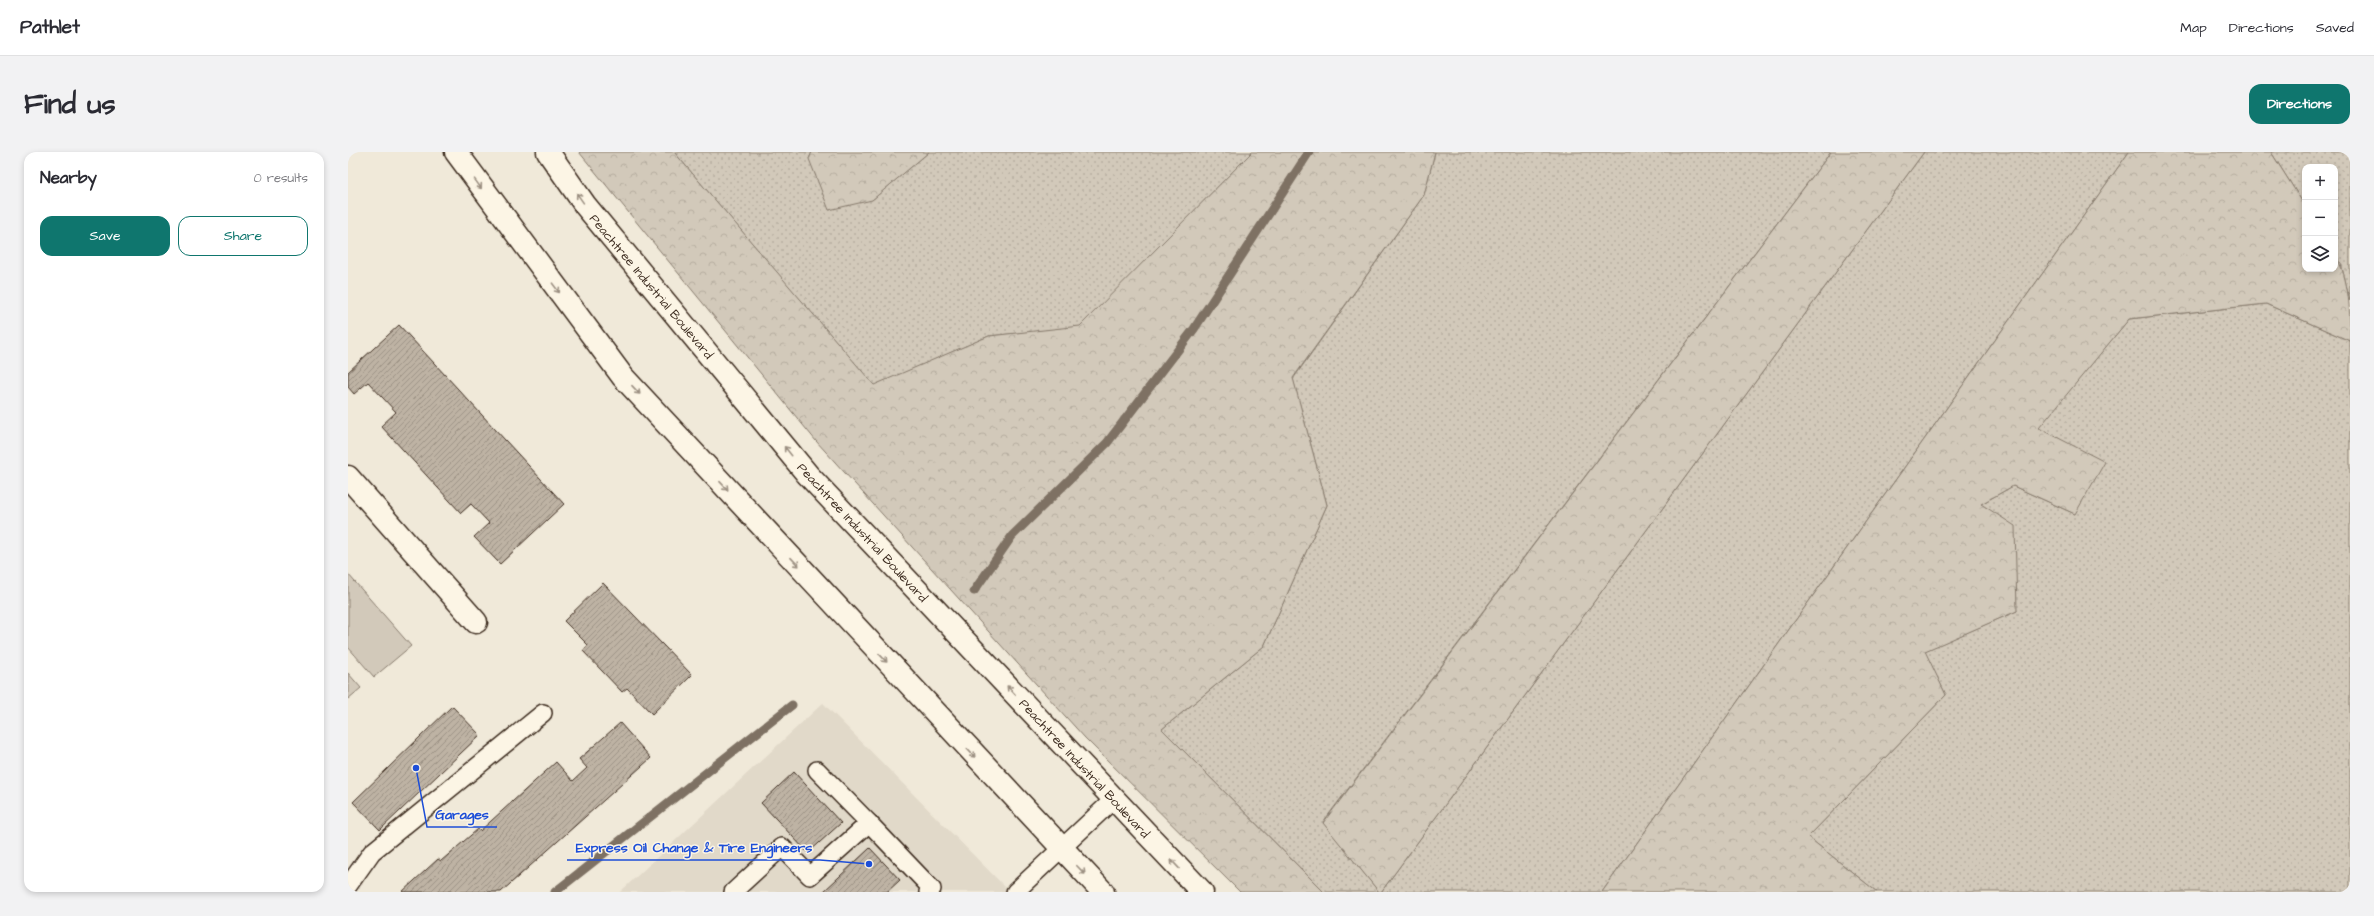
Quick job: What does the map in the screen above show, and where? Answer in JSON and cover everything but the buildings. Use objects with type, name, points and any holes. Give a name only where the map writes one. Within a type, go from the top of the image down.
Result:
[{"type":"main road","points":[[456,152],[623,376],[1060,848],[1103,892]]},
{"type":"main road","name":"Peachtree Industrial Boulevard","points":[[548,152],[585,205],[808,475],[1202,892]]},
{"type":"main road","points":[[348,476],[476,622]]},
{"type":"lane","points":[[348,886],[372,852],[543,713]]},
{"type":"lane","points":[[817,770],[932,889],[928,892]]},
{"type":"lane","points":[[1015,892],[1060,848],[1114,799]]},
{"type":"lane","points":[[733,892],[782,847],[810,876],[869,823]]},
{"type":"shaded area","points":[[823,703],[1010,892],[620,892]]},
{"type":"green space","points":[[579,152],[674,152],[874,385],[989,336],[1080,326],[1252,152],[1435,152],[1424,195],[1293,378],[1327,505],[1264,646],[1162,729],[1324,892],[1240,892],[1085,738],[816,441]]},
{"type":"green space","points":[[674,152],[812,152],[809,159],[872,200],[929,152],[1252,152],[1080,327],[989,336],[874,386]]},
{"type":"green space","points":[[812,152],[929,152],[872,200],[829,210],[809,159]]},
{"type":"green space","points":[[1435,152],[1831,152],[1323,822],[1379,892],[1324,892],[1162,729],[1264,646],[1327,505],[1293,379],[1424,195]]},
{"type":"green space","points":[[1831,152],[1924,152],[1381,892],[1379,892],[1323,823]]},
{"type":"green space","points":[[1924,152],[2129,152],[1602,892],[1381,892]]},
{"type":"green space","points":[[2129,152],[2271,152],[2302,201],[2302,272],[2338,272],[2338,260],[2340,264],[2344,274],[2348,296],[2350,341],[2266,304],[2129,319],[2039,428],[2105,462],[2075,514],[2013,486],[1981,504],[2015,526],[2017,611],[1925,651],[1946,695],[1808,837],[1877,892],[1602,892]]},
{"type":"green space","points":[[2271,152],[2350,152],[2350,301],[2341,263],[2338,258],[2338,164],[2302,164],[2302,201]]},
{"type":"green space","points":[[2266,304],[2350,341],[2350,892],[1877,892],[1808,837],[1946,695],[1924,651],[2017,611],[1981,504],[2013,486],[2075,514],[2038,428],[2129,319]]},
{"type":"green space","points":[[348,574],[411,646],[374,677],[348,647]]},
{"type":"green space","points":[[348,673],[361,688],[348,699]]},
{"type":"waterway","points":[[974,591],[1012,536],[1107,443],[1194,329],[1309,152]]},
{"type":"waterway","points":[[555,892],[792,705]]},
{"type":"place","name":"Garages","points":[[416,768]]},
{"type":"place","name":"Express Oil Change & Tire Engineers","points":[[869,864]]}]
